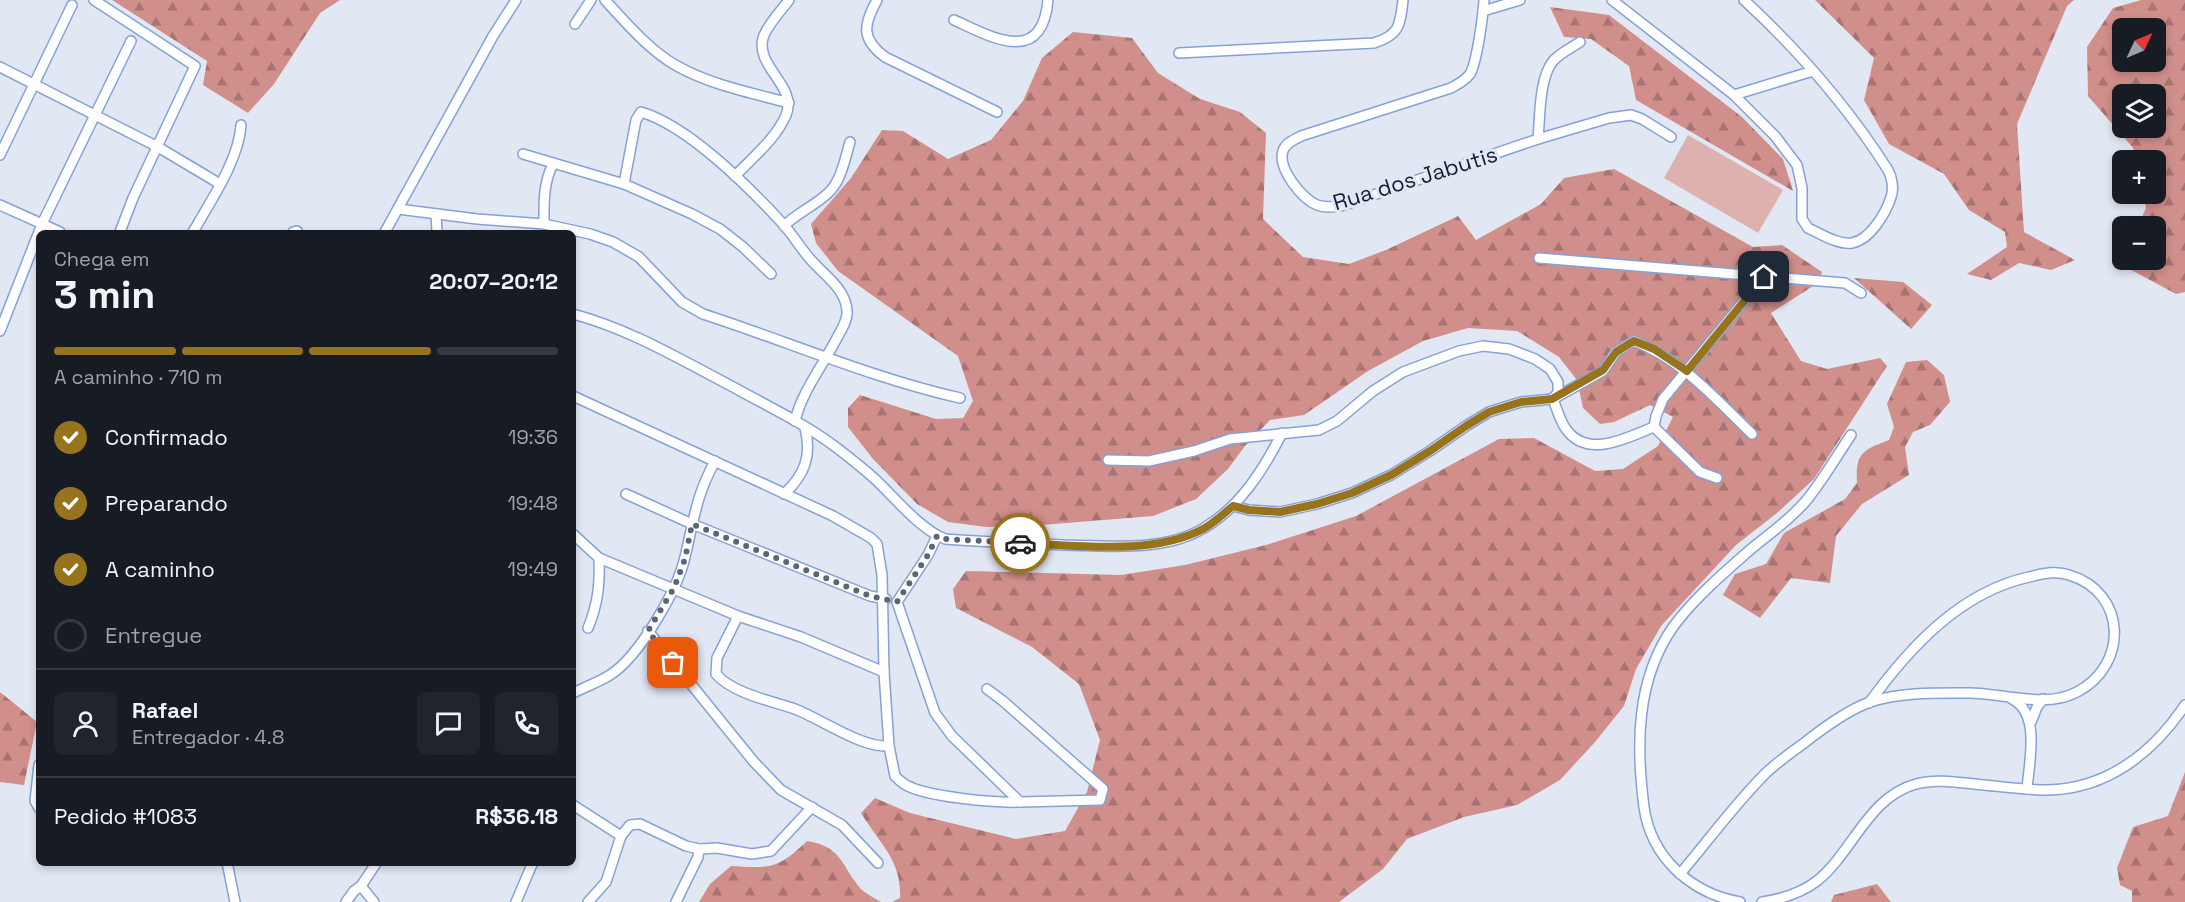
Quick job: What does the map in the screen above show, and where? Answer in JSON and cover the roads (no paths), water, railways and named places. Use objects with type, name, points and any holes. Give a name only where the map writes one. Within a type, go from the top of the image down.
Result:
[{"type":"street","points":[[94,0],[195,66],[133,198],[121,230]]},
{"type":"street","points":[[386,230],[493,36],[516,0]]},
{"type":"street","points":[[576,24],[591,0]]},
{"type":"street","points":[[605,0],[640,37],[677,66],[725,85],[789,103]]},
{"type":"street","points":[[735,176],[777,131],[787,115],[789,103],[783,85],[769,67],[762,48],[763,37],[789,0]]},
{"type":"street","points":[[877,0],[866,31],[868,41],[874,49],[885,57],[997,112]]},
{"type":"street","points":[[954,20],[998,40],[1023,41],[1041,26],[1045,19],[1048,0]]},
{"type":"street","points":[[1179,53],[1374,43],[1395,33],[1400,23],[1403,0]]},
{"type":"street","name":"Rua dos Jabutis","points":[[1484,0],[1472,70],[1465,80],[1451,88],[1301,136],[1285,147],[1282,153],[1282,161],[1299,192],[1318,206],[1332,207],[1538,139],[1623,115],[1642,119],[1671,136]]},
{"type":"street","points":[[1483,10],[1520,0]]},
{"type":"street","points":[[1611,0],[1734,95],[1774,135],[1797,165],[1803,188],[1802,219],[1804,224],[1844,243],[1863,239],[1892,196],[1892,181],[1888,170],[1876,150],[1813,71],[1744,0]]},
{"type":"street","points":[[0,155],[72,5]]},
{"type":"street","points":[[40,230],[131,41]]},
{"type":"street","points":[[1538,139],[1543,86],[1548,68],[1559,55],[1580,42]]},
{"type":"street","points":[[0,67],[158,147],[220,183]]},
{"type":"street","points":[[1734,95],[1813,71]]},
{"type":"street","points":[[624,184],[633,134],[640,112],[654,116],[670,124],[735,176],[784,226],[808,257],[835,284],[845,300],[848,313],[827,358],[797,410],[795,421]]},
{"type":"street","points":[[194,230],[220,183],[240,139],[241,125]]},
{"type":"street","points":[[784,226],[795,214],[828,194],[837,183],[850,142]]},
{"type":"street","points":[[523,154],[624,184],[661,199],[720,229],[771,274]]},
{"type":"street","points":[[544,224],[544,197],[548,174],[553,164]]},
{"type":"street","points":[[0,205],[56,230]]},
{"type":"street","points":[[398,209],[544,224],[572,230]]},
{"type":"street","points":[[436,214],[437,230]]},
{"type":"street","points":[[576,231],[613,242],[639,257],[682,302],[703,314],[913,387],[960,398]]},
{"type":"street","points":[[0,331],[36,239]]},
{"type":"street","points":[[1539,258],[1845,283],[1861,293]]},
{"type":"street","points":[[1654,427],[1663,399],[1764,277]]},
{"type":"street","points":[[576,315],[627,333],[795,421],[852,460],[937,536],[945,539],[1128,547],[1174,540],[1203,529],[1233,506],[1259,473],[1282,433]]},
{"type":"street","points":[[1233,506],[1249,510],[1280,512],[1352,493],[1391,475],[1489,412],[1521,402],[1552,399],[1603,370],[1616,352],[1634,341],[1654,349],[1687,371],[1752,434]]},
{"type":"street","points":[[1108,460],[1149,461],[1194,451],[1230,439],[1319,430],[1337,421],[1374,391],[1403,372],[1459,351],[1483,346],[1509,349],[1535,359],[1550,369],[1558,382],[1558,393],[1552,399]]},
{"type":"street","points":[[576,397],[832,516],[871,538],[877,544],[882,575],[884,672],[889,746],[895,776],[906,785],[919,790],[1000,803],[1100,800],[1103,789],[987,689]]},
{"type":"street","points":[[1552,399],[1567,430],[1578,441],[1594,445],[1613,443],[1654,427]]},
{"type":"street","points":[[1654,427],[1700,472],[1717,478]]},
{"type":"street","points":[[784,494],[797,482],[807,458],[809,444],[805,428]]},
{"type":"street","points":[[1740,902],[1724,899],[1700,889],[1665,860],[1654,842],[1646,820],[1640,779],[1639,721],[1644,694],[1650,673],[1674,626],[1696,601],[1743,556],[1805,502],[1851,435]]},
{"type":"street","points":[[576,692],[611,675],[631,657],[674,588],[685,559],[703,483],[715,461]]},
{"type":"street","points":[[626,494],[692,524],[870,596],[897,602]]},
{"type":"street","points":[[897,602],[928,555],[937,536]]},
{"type":"street","points":[[576,537],[598,558],[738,616],[801,637],[884,672]]},
{"type":"street","points":[[588,628],[596,610],[599,594],[598,558]]},
{"type":"street","points":[[1680,874],[1767,773],[1822,729],[1869,703],[1930,693],[1974,693],[2043,699],[2067,696],[2091,683],[2102,672],[2110,658],[2114,640],[2113,615],[2107,602],[2095,587],[2081,578],[2063,573],[2047,573],[2006,582],[1983,592],[1912,649],[1869,703]]},
{"type":"street","points":[[897,602],[935,713],[952,736],[1020,802]]},
{"type":"street","points":[[738,616],[717,658],[716,674],[722,682],[775,704],[796,710],[866,741],[880,746],[889,746]]},
{"type":"street","points":[[648,631],[754,762],[782,790],[842,825],[878,863]]},
{"type":"street","points":[[2007,697],[2021,704],[2031,723]]},
{"type":"street","points":[[2027,789],[2031,723],[2043,699]]},
{"type":"street","points":[[1762,902],[1800,892],[1816,881],[1831,868],[1885,800],[1904,788],[1915,784],[1940,781],[2027,789],[2072,787],[2093,783],[2132,763],[2146,752],[2185,705]]},
{"type":"street","points":[[576,807],[621,836]]},
{"type":"street","points":[[588,902],[606,882],[621,836],[630,825],[640,824],[687,846],[699,849],[717,848],[752,854],[771,851],[812,807]]},
{"type":"street","points":[[675,902],[698,857],[699,849]]},
{"type":"street","points":[[228,866],[235,902]]},
{"type":"street","points":[[346,902],[361,886],[374,866]]},
{"type":"street","points":[[516,902],[529,866]]},
{"type":"street","points":[[361,886],[374,902]]}]
